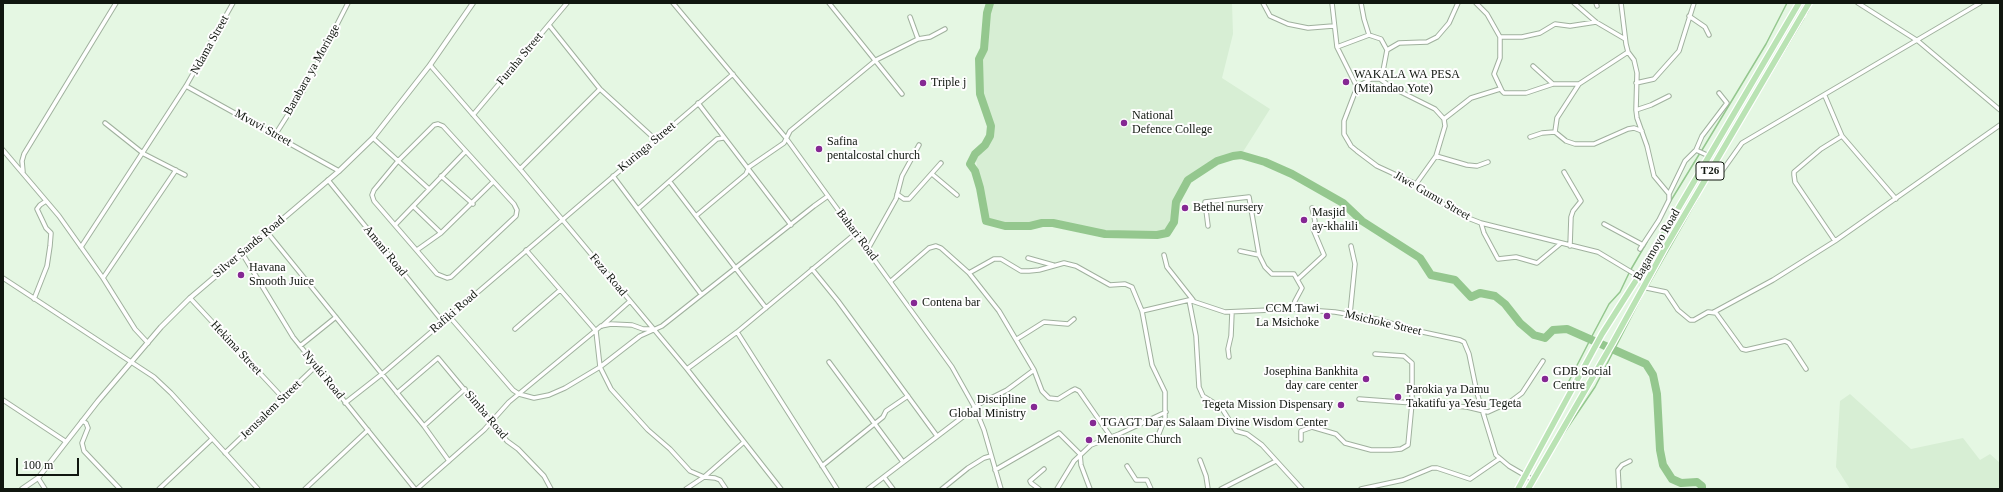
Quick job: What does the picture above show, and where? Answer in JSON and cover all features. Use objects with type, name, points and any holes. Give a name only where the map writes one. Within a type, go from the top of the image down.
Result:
[{"type":"highway","name":"Bagamoyo Road","points":[[1518,489],[1602,334],[1638,276],[1799,3]]},
{"type":"highway","name":"Bagamoyo Road","points":[[1528,489],[1614,341],[1642,287],[1809,3]]},
{"type":"street","points":[[24,174],[22,161],[24,154],[116,3]]},
{"type":"street","name":"Ndama Street","points":[[81,247],[144,154],[186,86],[233,3]]},
{"type":"street","name":"Barabara ya Moringe","points":[[275,135],[303,91],[348,3]]},
{"type":"street","name":"Silver Sands Road","points":[[22,489],[38,478],[65,441],[131,362],[190,298],[339,171],[373,138],[430,65],[473,3]]},
{"type":"street","name":"Furaha Street","points":[[473,115],[567,3]]},
{"type":"street","name":"Bahari Road","points":[[673,3],[786,138],[868,249],[952,367],[975,408],[984,430],[1001,489]]},
{"type":"street","points":[[829,3],[902,94]]},
{"type":"street","points":[[1263,3],[1270,16],[1288,24],[1308,28],[1333,26]]},
{"type":"street","points":[[1332,3],[1333,26],[1337,47],[1357,87],[1371,79],[1380,79],[1391,87],[1435,110],[1444,119],[1445,126],[1436,156],[1416,184]]},
{"type":"street","points":[[1361,3],[1369,35]]},
{"type":"street","points":[[1387,50],[1400,43],[1427,42],[1437,37],[1449,23],[1458,3]]},
{"type":"street","points":[[1476,3],[1487,14],[1500,37],[1500,58],[1494,74],[1500,89],[1504,93],[1526,93],[1553,84],[1579,84]]},
{"type":"street","points":[[1574,3],[1596,22],[1625,39]]},
{"type":"street","points":[[1621,3],[1628,52],[1636,65],[1636,110],[1654,176],[1669,194]]},
{"type":"street","points":[[1636,83],[1654,79],[1669,64],[1682,45],[1689,16],[1694,3]]},
{"type":"street","points":[[1858,3],[1918,41],[2000,110]]},
{"type":"street","points":[[1709,174],[1716,176],[1719,175],[1742,143],[1825,96],[1980,3]]},
{"type":"street","points":[[1689,16],[1705,27],[1709,35]]},
{"type":"street","points":[[910,17],[918,39]]},
{"type":"street","points":[[1500,37],[1522,37],[1540,33],[1549,26],[1555,24],[1570,26],[1596,22]]},
{"type":"street","points":[[549,25],[600,89],[656,140]]},
{"type":"street","points":[[697,215],[746,174],[749,167],[784,143],[790,131],[876,60],[918,39],[930,37],[945,29]]},
{"type":"street","points":[[1337,47],[1369,35],[1380,39],[1387,50],[1380,79]]},
{"type":"street","points":[[1555,132],[1557,118],[1579,84],[1628,52]]},
{"type":"street","name":"Feza Road","points":[[430,65],[520,168],[654,329],[781,489]]},
{"type":"street","points":[[1533,66],[1553,84]]},
{"type":"street","name":"Kuringa Street","points":[[562,220],[733,74]]},
{"type":"street","name":"Mvuvi Street","points":[[186,86],[339,171]]},
{"type":"street","name":"Jiwe Gumu Street","points":[[1357,87],[1344,121],[1344,134],[1351,146],[1378,166],[1416,184],[1438,201],[1481,224],[1598,252],[1638,276]]},
{"type":"street","points":[[520,168],[600,89]]},
{"type":"street","points":[[1444,119],[1471,98],[1500,89]]},
{"type":"street","points":[[1640,249],[1659,220],[1669,200],[1669,194],[1684,162],[1696,150],[1702,136],[1727,103],[1719,93]]},
{"type":"street","points":[[1636,110],[1651,106],[1669,96]]},
{"type":"street","points":[[1825,96],[1842,136],[1896,199]]},
{"type":"street","points":[[698,103],[747,170],[791,225]]},
{"type":"street","points":[[105,123],[144,154],[185,175]]},
{"type":"street","points":[[436,124],[443,126],[465,152],[516,206],[516,216],[451,277],[443,278],[436,274],[374,201],[372,195],[374,190],[398,161],[436,124]]},
{"type":"street","points":[[1642,287],[1666,292],[1678,310],[1690,320],[1714,312],[1760,287],[1835,241],[2000,125]]},
{"type":"street","points":[[1530,137],[1542,133],[1555,132],[1566,141],[1586,145],[1602,142],[1628,129],[1634,128],[1642,131]]},
{"type":"street","points":[[1835,241],[1798,187],[1794,172],[1821,149],[1842,136]]},
{"type":"street","points":[[373,138],[428,189]]},
{"type":"street","points":[[638,209],[717,139],[723,138]]},
{"type":"street","points":[[868,249],[897,194],[902,176],[919,144]]},
{"type":"street","points":[[3,150],[46,201],[81,247],[103,278],[135,329],[148,344]]},
{"type":"street","points":[[1696,150],[1709,156]]},
{"type":"street","points":[[395,225],[465,152]]},
{"type":"street","points":[[1436,156],[1472,166],[1483,165],[1488,162]]},
{"type":"street","points":[[897,194],[904,199],[909,198],[941,163]]},
{"type":"street","points":[[103,278],[176,170]]},
{"type":"street","points":[[1564,172],[1581,201],[1573,211],[1571,217],[1570,246]]},
{"type":"street","points":[[932,174],[957,194]]},
{"type":"street","points":[[441,176],[472,204]]},
{"type":"street","points":[[613,176],[701,294]]},
{"type":"street","name":"Amani Road","points":[[328,180],[443,322]]},
{"type":"street","points":[[417,250],[441,233],[493,182]]},
{"type":"street","points":[[670,182],[697,215],[766,308]]},
{"type":"street","points":[[449,316],[513,390],[519,394],[534,398],[549,396],[565,388],[600,366],[640,336],[662,326],[828,196]]},
{"type":"street","points":[[1208,226],[1205,202],[1249,197],[1259,255],[1269,272],[1276,275],[1290,274],[1296,276],[1302,288],[1293,310]]},
{"type":"street","points":[[34,298],[47,266],[50,246],[51,233],[46,228],[37,209],[46,201]]},
{"type":"street","points":[[413,206],[441,233]]},
{"type":"street","points":[[1298,279],[1324,255],[1313,229],[1315,221],[1312,208]]},
{"type":"street","name":"Rafiki Road","points":[[345,403],[382,374],[562,220]]},
{"type":"street","points":[[1481,224],[1484,233],[1498,259],[1513,257],[1537,262],[1560,244]]},
{"type":"street","points":[[1604,224],[1643,245]]},
{"type":"street","points":[[267,232],[424,426],[449,461]]},
{"type":"street","points":[[687,369],[737,332],[856,233]]},
{"type":"street","points":[[891,281],[929,248],[936,246],[941,248],[969,273],[999,311],[1034,370],[1042,391],[1049,398],[1058,399],[1071,390],[1075,389],[1079,391],[1111,437]]},
{"type":"street","points":[[1350,314],[1355,264],[1351,246]]},
{"type":"street","points":[[526,250],[596,331],[600,366],[611,389],[648,430],[670,449],[690,472],[704,477],[720,480],[726,489]]},
{"type":"street","points":[[1240,251],[1259,255]]},
{"type":"street","name":"Nyuki Road","points":[[242,253],[300,346],[416,489]]},
{"type":"street","points":[[1164,255],[1167,267],[1191,300],[1196,336],[1199,387],[1201,392],[1205,398],[1220,406],[1236,431],[1254,438],[1270,452],[1276,461],[1302,489]]},
{"type":"street","points":[[1028,258],[1054,265]]},
{"type":"street","points":[[969,273],[994,259],[1001,259],[1021,271],[1039,270],[1064,263],[1076,266],[1110,285],[1128,284],[1135,291],[1142,311],[1152,365],[1165,392],[1166,412],[1158,436]]},
{"type":"street","points":[[812,269],[838,301],[937,436]]},
{"type":"street","points":[[3,278],[154,377],[170,392],[258,489]]},
{"type":"street","points":[[515,329],[560,290]]},
{"type":"street","name":"Hekima Street","points":[[190,298],[283,398]]},
{"type":"street","points":[[1142,311],[1191,300]]},
{"type":"street","name":"Msichoke Street","points":[[1191,300],[1219,311],[1293,310],[1350,314],[1457,339],[1464,342],[1469,354],[1477,393],[1484,412],[1494,450],[1499,459]]},
{"type":"street","points":[[416,489],[484,430],[491,420],[519,394],[630,301]]},
{"type":"street","points":[[1229,357],[1228,349],[1231,336],[1232,312]]},
{"type":"street","points":[[1714,312],[1718,314],[1742,349],[1746,350],[1785,341],[1789,343],[1806,370]]},
{"type":"street","points":[[300,346],[336,317]]},
{"type":"street","points":[[1017,339],[1044,322],[1068,324],[1074,319]]},
{"type":"street","points":[[601,326],[625,324],[643,329],[654,329]]},
{"type":"street","points":[[737,332],[837,489]]},
{"type":"street","points":[[1301,440],[1301,431],[1312,427],[1336,434],[1345,443],[1371,450],[1401,449],[1408,445],[1412,403],[1412,363],[1404,356],[1375,354]]},
{"type":"street","name":"Simba Road","points":[[397,393],[438,358],[507,441],[518,449],[544,476],[551,489]]},
{"type":"street","points":[[1359,399],[1467,407],[1484,412],[1492,411],[1510,402],[1522,393],[1543,361]]},
{"type":"street","points":[[829,362],[903,462]]},
{"type":"street","name":"Jerusalem Street","points":[[225,453],[316,366]]},
{"type":"street","points":[[868,489],[975,408],[1012,386],[1034,370]]},
{"type":"street","points":[[424,426],[465,389]]},
{"type":"street","points":[[822,466],[875,424],[883,417],[886,411],[908,396]]},
{"type":"street","points":[[3,400],[65,441]]},
{"type":"street","points":[[1057,489],[1074,461],[1091,445],[1166,412]]},
{"type":"street","points":[[82,421],[86,423],[88,428],[82,443],[84,451],[120,489]]},
{"type":"street","points":[[305,489],[368,430]]},
{"type":"street","points":[[996,470],[1059,433],[1080,454],[1080,465],[1090,489]]},
{"type":"street","points":[[159,489],[212,439]]},
{"type":"street","points":[[686,489],[704,477],[744,442]]},
{"type":"street","points":[[942,489],[968,468],[984,458],[991,456]]},
{"type":"street","points":[[1361,489],[1396,482],[1432,468],[1437,468],[1470,479],[1499,459],[1533,480]]},
{"type":"street","points":[[1200,460],[1206,476],[1208,489]]},
{"type":"street","points":[[1221,489],[1276,461]]},
{"type":"street","points":[[1619,489],[1618,470],[1622,465],[1630,461]]},
{"type":"street","points":[[1127,466],[1136,480],[1147,480],[1151,489]]},
{"type":"street","points":[[1039,489],[1030,480],[1044,469]]},
{"type":"street","points":[[884,477],[893,489]]},
{"type":"street","points":[[38,478],[45,489]]},
{"type":"shaded area","name":"National Defence College","points":[[990,3],[1232,3],[1233,34],[1222,78],[1270,109],[1241,155],[1217,161],[1188,180],[1176,202],[1174,222],[1157,235],[1105,234],[1063,225],[1019,226],[986,221],[975,154],[990,136],[982,100],[979,59]]},
{"type":"shaded area","points":[[1850,394],[1911,449],[1963,438],[1980,460],[1990,454],[2000,463],[2000,489],[1850,489],[1836,467],[1840,401]]},
{"type":"waterway","points":[[990,3],[987,13],[984,49],[979,59],[980,94],[991,126],[990,136],[985,145],[975,154],[970,164],[975,171],[980,188],[986,221],[1005,226],[1030,226],[1042,223],[1053,223],[1105,234],[1157,235],[1167,233],[1174,222],[1176,202],[1188,180],[1217,161],[1233,156],[1241,155],[1265,162],[1292,174],[1343,203],[1362,221],[1420,258],[1431,275],[1455,280],[1471,297],[1480,293],[1495,296],[1505,304],[1520,323],[1534,335],[1545,338],[1553,330],[1567,329],[1646,364],[1653,375],[1657,394],[1660,450],[1663,465],[1672,479],[1681,483],[1697,482],[1702,486],[1702,489]]},
{"type":"waterway","points":[[1702,150],[1766,44],[1787,3]]},
{"type":"waterway","points":[[1807,13],[1812,3]]},
{"type":"waterway","points":[[1758,95],[1804,18]]},
{"type":"waterway","points":[[1667,207],[1700,153]]},
{"type":"waterway","points":[[1648,286],[1698,198]]},
{"type":"waterway","points":[[1568,387],[1569,381],[1609,304],[1620,292],[1647,242]]},
{"type":"waterway","points":[[1560,439],[1595,387],[1644,292]]},
{"type":"waterway","points":[[1531,489],[1534,484]]},
{"type":"place","name":"WAKALA WA PESA (Mitandao Yote)","points":[[1346,82]]},
{"type":"place","name":"Triple j","points":[[923,83]]},
{"type":"place","name":"National Defence College","points":[[1124,123]]},
{"type":"place","name":"Safina pentalcostal church","points":[[819,149]]},
{"type":"place","name":"Bethel nursery","points":[[1185,208]]},
{"type":"place","name":"Masjid ay-khalili","points":[[1304,220]]},
{"type":"place","name":"Havana Smooth Juice","points":[[241,275]]},
{"type":"place","name":"Contena bar","points":[[914,303]]},
{"type":"place","name":"CCM Tawi La Msichoke","points":[[1327,316]]},
{"type":"place","name":"Josephina Bankhita day care center","points":[[1366,379]]},
{"type":"place","name":"GDB Social Centre","points":[[1545,379]]},
{"type":"place","name":"Parokia ya Damu Takatifu ya Yesu Tegeta","points":[[1398,397]]},
{"type":"place","name":"Tegeta Mission Dispensary","points":[[1341,405]]},
{"type":"place","name":"Discipline Global Ministry","points":[[1034,407]]},
{"type":"place","name":"TGAGT Dar es Salaam Divine Wisdom Center","points":[[1093,423]]},
{"type":"place","name":"Menonite Church","points":[[1089,440]]}]
